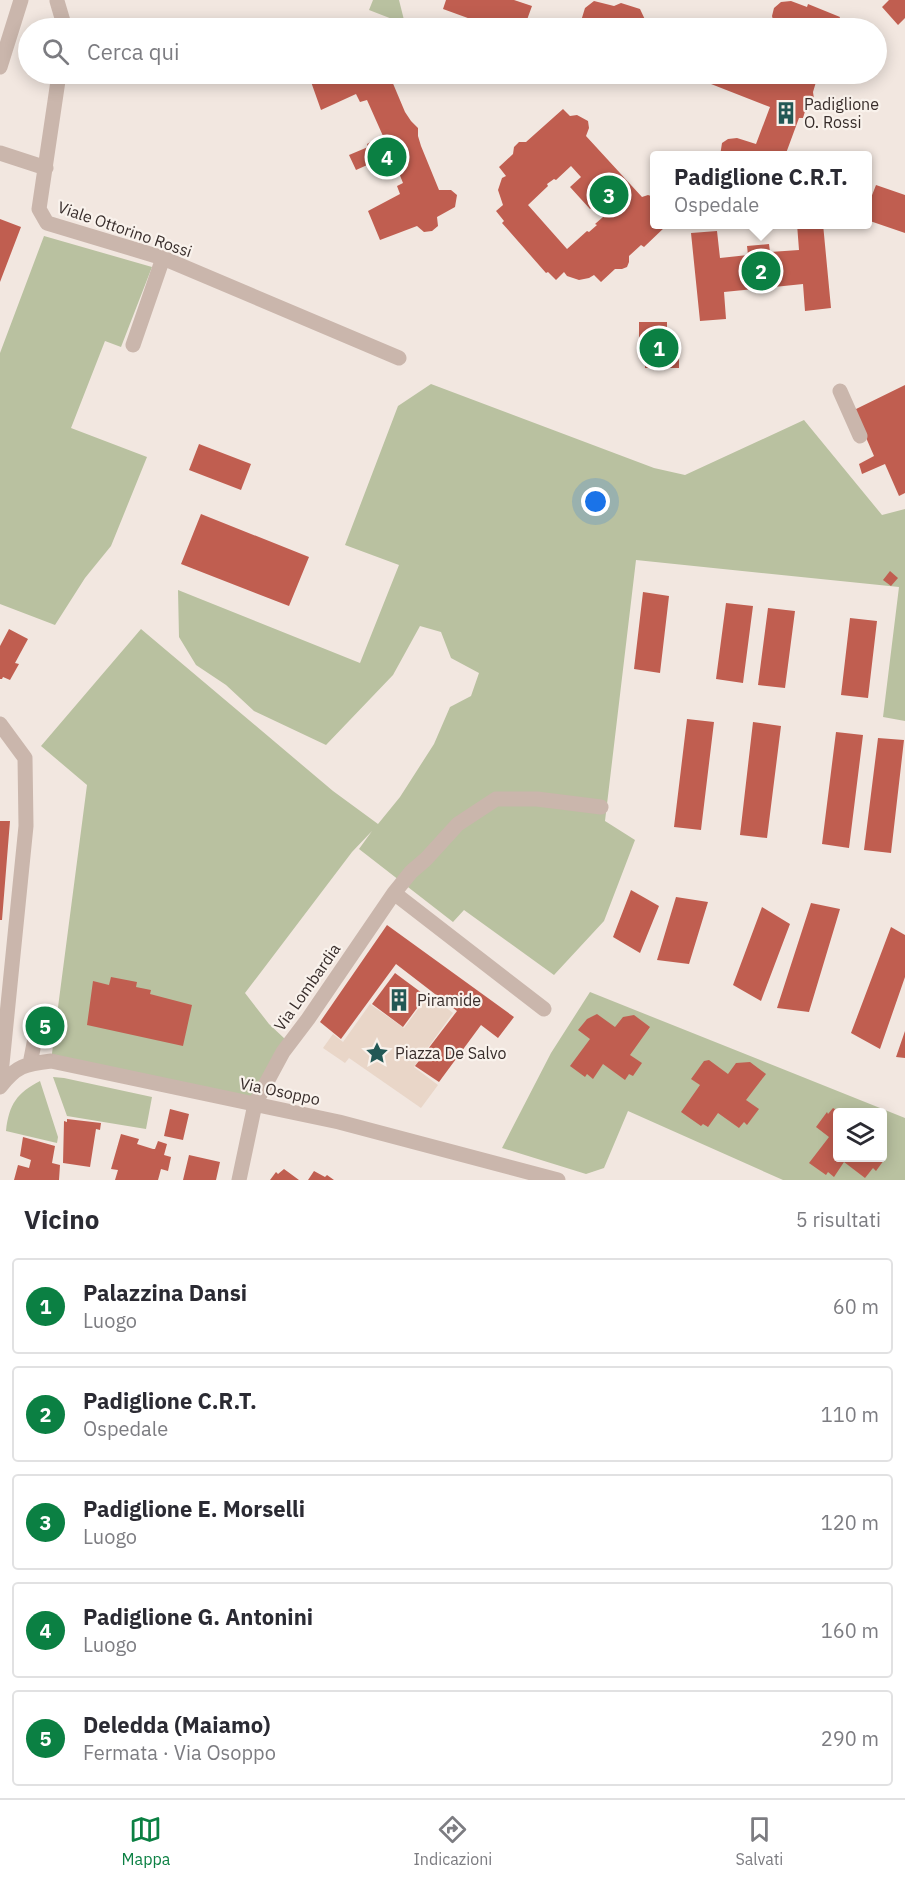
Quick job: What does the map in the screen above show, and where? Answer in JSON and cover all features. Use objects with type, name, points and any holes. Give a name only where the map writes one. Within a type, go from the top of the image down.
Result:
[{"type":"street","points":[[0,68],[21,0]]},
{"type":"street","points":[[57,1],[62,18]]},
{"type":"street","name":"Viale Ottorino Rossi","points":[[58,84],[39,209],[47,223],[163,258],[399,358]]},
{"type":"street","points":[[0,153],[46,168]]},
{"type":"street","points":[[133,345],[163,258]]},
{"type":"street","points":[[840,391],[860,436]]},
{"type":"street","points":[[0,723],[25,758],[26,826],[0,1086]]},
{"type":"street","name":"Via Lombardia","points":[[239,1180],[255,1104],[283,1052],[411,872],[458,824],[496,799],[537,799],[602,807]]},
{"type":"street","points":[[394,893],[544,1009]]},
{"type":"street","points":[[0,1086],[12,1072],[30,1064],[38,1023]]},
{"type":"street","name":"Via Osoppo","points":[[30,1064],[51,1061],[339,1122],[558,1180]]},
{"type":"green space","points":[[373,0],[399,0],[404,18],[390,18],[369,10]]},
{"type":"green space","points":[[44,236],[152,267],[121,347],[105,341],[71,428],[147,457],[111,546],[85,578],[55,625],[0,604],[0,353]]},
{"type":"green space","points":[[431,384],[654,468],[685,475],[804,420],[882,515],[905,509],[905,721],[883,717],[899,587],[636,560],[605,821],[635,840],[604,921],[554,975],[464,910],[453,922],[359,849],[372,831],[352,852],[245,993],[269,1024],[285,1039],[255,1104],[51,1061],[87,785],[41,746],[141,629],[333,791],[378,824],[400,797],[434,744],[450,707],[471,696],[479,673],[451,658],[441,632],[420,626],[393,675],[326,745],[254,711],[226,685],[196,665],[179,637],[178,590],[360,663],[399,565],[345,545],[398,406]]},
{"type":"green space","points":[[590,992],[880,1108],[833,1108],[833,1162],[887,1162],[887,1111],[905,1118],[905,1180],[783,1180],[628,1111],[604,1168],[586,1174],[502,1148],[551,1053]]},
{"type":"green space","points":[[53,1077],[152,1097],[146,1129],[67,1116]]},
{"type":"green space","points":[[40,1081],[58,1137],[57,1143],[6,1131],[9,1113],[16,1100],[25,1090]]},
{"type":"shaded area","name":"Piazza De Salvo","points":[[429,994],[453,1013],[414,1067],[438,1085],[421,1108],[349,1058],[345,1063],[323,1048],[333,1034],[343,1042],[370,1004],[404,1028]]},
{"type":"building","points":[[446,0],[514,0],[532,6],[528,18],[468,18],[443,9]]},
{"type":"building","points":[[889,0],[905,0],[905,18],[898,25],[882,7]]},
{"type":"building","points":[[594,1],[614,6],[621,3],[640,9],[644,18],[582,18],[585,8]]},
{"type":"building","points":[[791,1],[807,7],[808,4],[840,17],[772,18],[774,8],[781,2]]},
{"type":"building","points":[[312,84],[393,84],[405,112],[418,128],[421,146],[439,190],[451,190],[457,195],[455,207],[437,217],[438,226],[432,231],[424,232],[417,226],[380,240],[368,211],[400,194],[397,186],[403,183],[393,158],[376,165],[374,162],[356,170],[349,155],[368,147],[367,144],[383,136],[367,100],[360,102],[356,94],[321,110]]},
{"type":"building","name":"Padiglione O. Rossi","points":[[711,84],[815,84],[812,104],[806,108],[803,118],[799,118],[787,151],[721,151],[722,143],[728,139],[737,138],[756,144],[770,107]]},
{"type":"building","points":[[563,109],[570,116],[577,115],[588,121],[589,128],[586,136],[642,197],[650,196],[650,229],[663,229],[644,247],[641,245],[629,256],[627,267],[615,269],[601,282],[594,275],[579,280],[567,276],[564,272],[556,280],[548,272],[546,273],[502,223],[504,221],[496,211],[503,205],[498,190],[502,178],[506,176],[499,167],[513,154],[514,147],[519,142],[526,142]],"holes":[[[571,166],[581,177],[570,187],[590,209],[601,199],[611,210],[595,224],[597,225],[567,249],[528,205],[548,186],[547,184],[556,180]]]},
{"type":"building","points":[[876,185],[905,195],[905,233],[872,222],[872,195]]},
{"type":"building","points":[[0,219],[21,227],[0,282]]},
{"type":"building","points":[[797,229],[823,229],[831,308],[805,311],[803,284],[724,292],[726,319],[700,321],[691,233],[717,231],[720,258],[748,255],[747,246],[769,244],[770,252],[799,250]]},
{"type":"building","points":[[639,322],[667,322],[667,339],[679,339],[679,368],[645,368],[645,358],[639,358]]},
{"type":"building","points":[[905,385],[905,493],[899,496],[885,464],[862,474],[859,464],[874,456],[854,410]]},
{"type":"building","points":[[199,444],[251,464],[241,490],[189,470]]},
{"type":"building","points":[[201,514],[309,557],[289,606],[181,564]]},
{"type":"building","points":[[890,571],[898,578],[891,586],[883,580]]},
{"type":"building","points":[[643,592],[669,596],[660,673],[634,669]]},
{"type":"building","points":[[726,603],[753,606],[743,683],[716,679]]},
{"type":"building","points":[[768,608],[795,611],[785,688],[758,685]]},
{"type":"building","points":[[850,618],[877,621],[868,698],[841,695]]},
{"type":"building","points":[[9,629],[28,639],[15,663],[19,664],[10,680],[3,677],[0,679],[0,646]]},
{"type":"building","points":[[687,719],[714,722],[701,830],[674,827]]},
{"type":"building","points":[[753,722],[781,726],[767,838],[740,835]]},
{"type":"building","points":[[836,732],[863,735],[849,848],[822,844]]},
{"type":"building","points":[[878,738],[904,740],[891,853],[864,850]]},
{"type":"building","points":[[0,821],[10,821],[2,920],[0,920]]},
{"type":"building","points":[[631,890],[659,906],[640,953],[613,937]]},
{"type":"building","points":[[676,897],[708,902],[689,964],[657,960]]},
{"type":"building","points":[[811,903],[840,909],[809,1012],[777,1008]]},
{"type":"building","points":[[762,907],[790,924],[761,1001],[733,985]]},
{"type":"building","points":[[387,925],[514,1017],[498,1038],[481,1025],[439,1082],[415,1066],[457,1011],[396,964],[341,1039],[320,1022]]},
{"type":"building","points":[[891,927],[905,935],[905,977],[880,1049],[851,1033]]},
{"type":"building","name":"Piramide","points":[[395,973],[426,996],[403,1027],[372,1004]]},
{"type":"building","points":[[111,977],[137,982],[136,987],[151,990],[150,994],[192,1005],[183,1046],[87,1025],[93,981],[109,985]]},
{"type":"building","points":[[597,1014],[615,1027],[623,1017],[634,1015],[650,1027],[630,1055],[642,1063],[633,1076],[629,1074],[625,1080],[603,1064],[593,1079],[587,1074],[585,1077],[570,1066],[590,1039],[578,1030],[587,1019]]},
{"type":"building","points":[[905,1031],[905,1058],[896,1057]]},
{"type":"building","points":[[709,1060],[728,1074],[736,1063],[750,1062],[766,1074],[746,1100],[759,1109],[747,1125],[744,1122],[739,1128],[718,1113],[708,1127],[703,1124],[701,1126],[681,1112],[700,1085],[691,1079],[704,1061]]},
{"type":"building","points":[[833,1108],[833,1162],[844,1162],[834,1177],[828,1172],[826,1175],[809,1163],[829,1137],[816,1127],[827,1112],[828,1114]]},
{"type":"building","points":[[170,1109],[189,1114],[183,1140],[164,1136]]},
{"type":"building","points":[[67,1119],[101,1123],[100,1130],[96,1129],[90,1167],[63,1163],[64,1121],[67,1122]]},
{"type":"building","points":[[121,1134],[139,1139],[137,1144],[153,1149],[158,1141],[167,1144],[164,1155],[171,1157],[168,1171],[161,1169],[158,1180],[115,1180],[118,1170],[111,1169]]},
{"type":"building","points":[[23,1137],[55,1146],[52,1163],[60,1165],[59,1180],[14,1180],[18,1165],[29,1168],[31,1160],[20,1156]]},
{"type":"building","points":[[189,1155],[220,1162],[216,1180],[183,1180]]},
{"type":"building","points":[[844,1162],[883,1162],[876,1171],[873,1168],[865,1178]]},
{"type":"building","points":[[284,1169],[299,1180],[270,1180],[276,1172],[278,1174]]},
{"type":"building","points":[[314,1171],[325,1177],[327,1175],[334,1180],[308,1180]]},
{"type":"place","name":"Padiglione O. Rossi","points":[[786,113]]},
{"type":"place","name":"Padiglione G. Antonini","points":[[387,157]]},
{"type":"place","name":"Padiglione E. Morselli","points":[[609,195]]},
{"type":"place","name":"Padiglione C.R.T.","points":[[761,271]]},
{"type":"place","name":"Palazzina Dansi","points":[[659,348]]},
{"type":"place","name":"Piramide","points":[[399,1000]]},
{"type":"place","name":"Deledda (Maiamo)","points":[[45,1026]]},
{"type":"place","name":"Piazza De Salvo","points":[[377,1053]]}]
